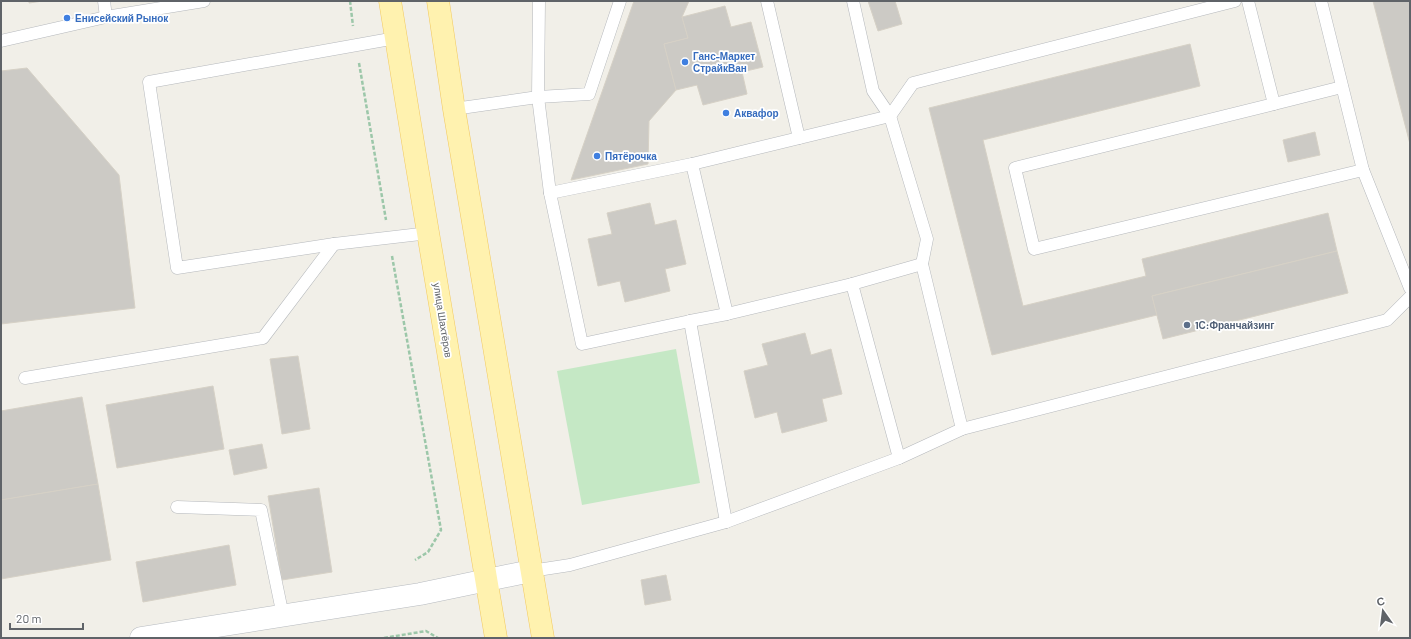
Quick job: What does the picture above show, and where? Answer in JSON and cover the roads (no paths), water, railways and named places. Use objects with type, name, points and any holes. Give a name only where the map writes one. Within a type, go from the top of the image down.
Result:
[{"type":"main road","name":"улица Шахтёров","points":[[390,1],[496,638]]},
{"type":"main road","points":[[438,1],[454,109],[543,638]]},
{"type":"street","points":[[141,638],[420,594],[531,571]]},
{"type":"lane","points":[[104,1],[106,17]]},
{"type":"lane","points":[[1,41],[106,17],[204,1]]},
{"type":"lane","points":[[539,1],[538,97],[550,193],[582,344],[727,314],[852,284],[922,264]]},
{"type":"lane","points":[[454,109],[538,97],[589,94],[620,1]]},
{"type":"lane","points":[[768,1],[800,138]]},
{"type":"lane","points":[[853,1],[873,91],[890,116],[926,239],[922,264],[962,430]]},
{"type":"lane","points":[[550,193],[692,164],[890,116],[913,83],[1235,1]]},
{"type":"lane","points":[[1248,1],[1274,104]]},
{"type":"lane","points":[[1321,1],[1363,170],[1410,288]]},
{"type":"lane","points":[[396,38],[149,82],[177,268],[334,244],[429,233]]},
{"type":"lane","points":[[1342,87],[1015,168],[1034,249],[1363,170]]},
{"type":"lane","points":[[692,164],[727,314]]},
{"type":"lane","points":[[25,378],[263,338],[334,244]]},
{"type":"lane","points":[[852,284],[899,458]]},
{"type":"lane","points":[[531,571],[570,565],[726,522],[899,458],[962,430],[1387,320],[1410,297]]},
{"type":"lane","points":[[690,321],[726,522]]},
{"type":"lane","points":[[177,507],[261,510],[283,616]]},
{"type":"place","name":"Енисейский Рынок","points":[[67,18]]},
{"type":"place","name":"Ганс-Маркет СтрайкВан","points":[[685,62]]},
{"type":"place","name":"Аквафор","points":[[726,113]]},
{"type":"place","name":"Пятёрочка","points":[[597,156]]},
{"type":"place","name":"1С:Франчайзинг","points":[[1187,325]]}]
